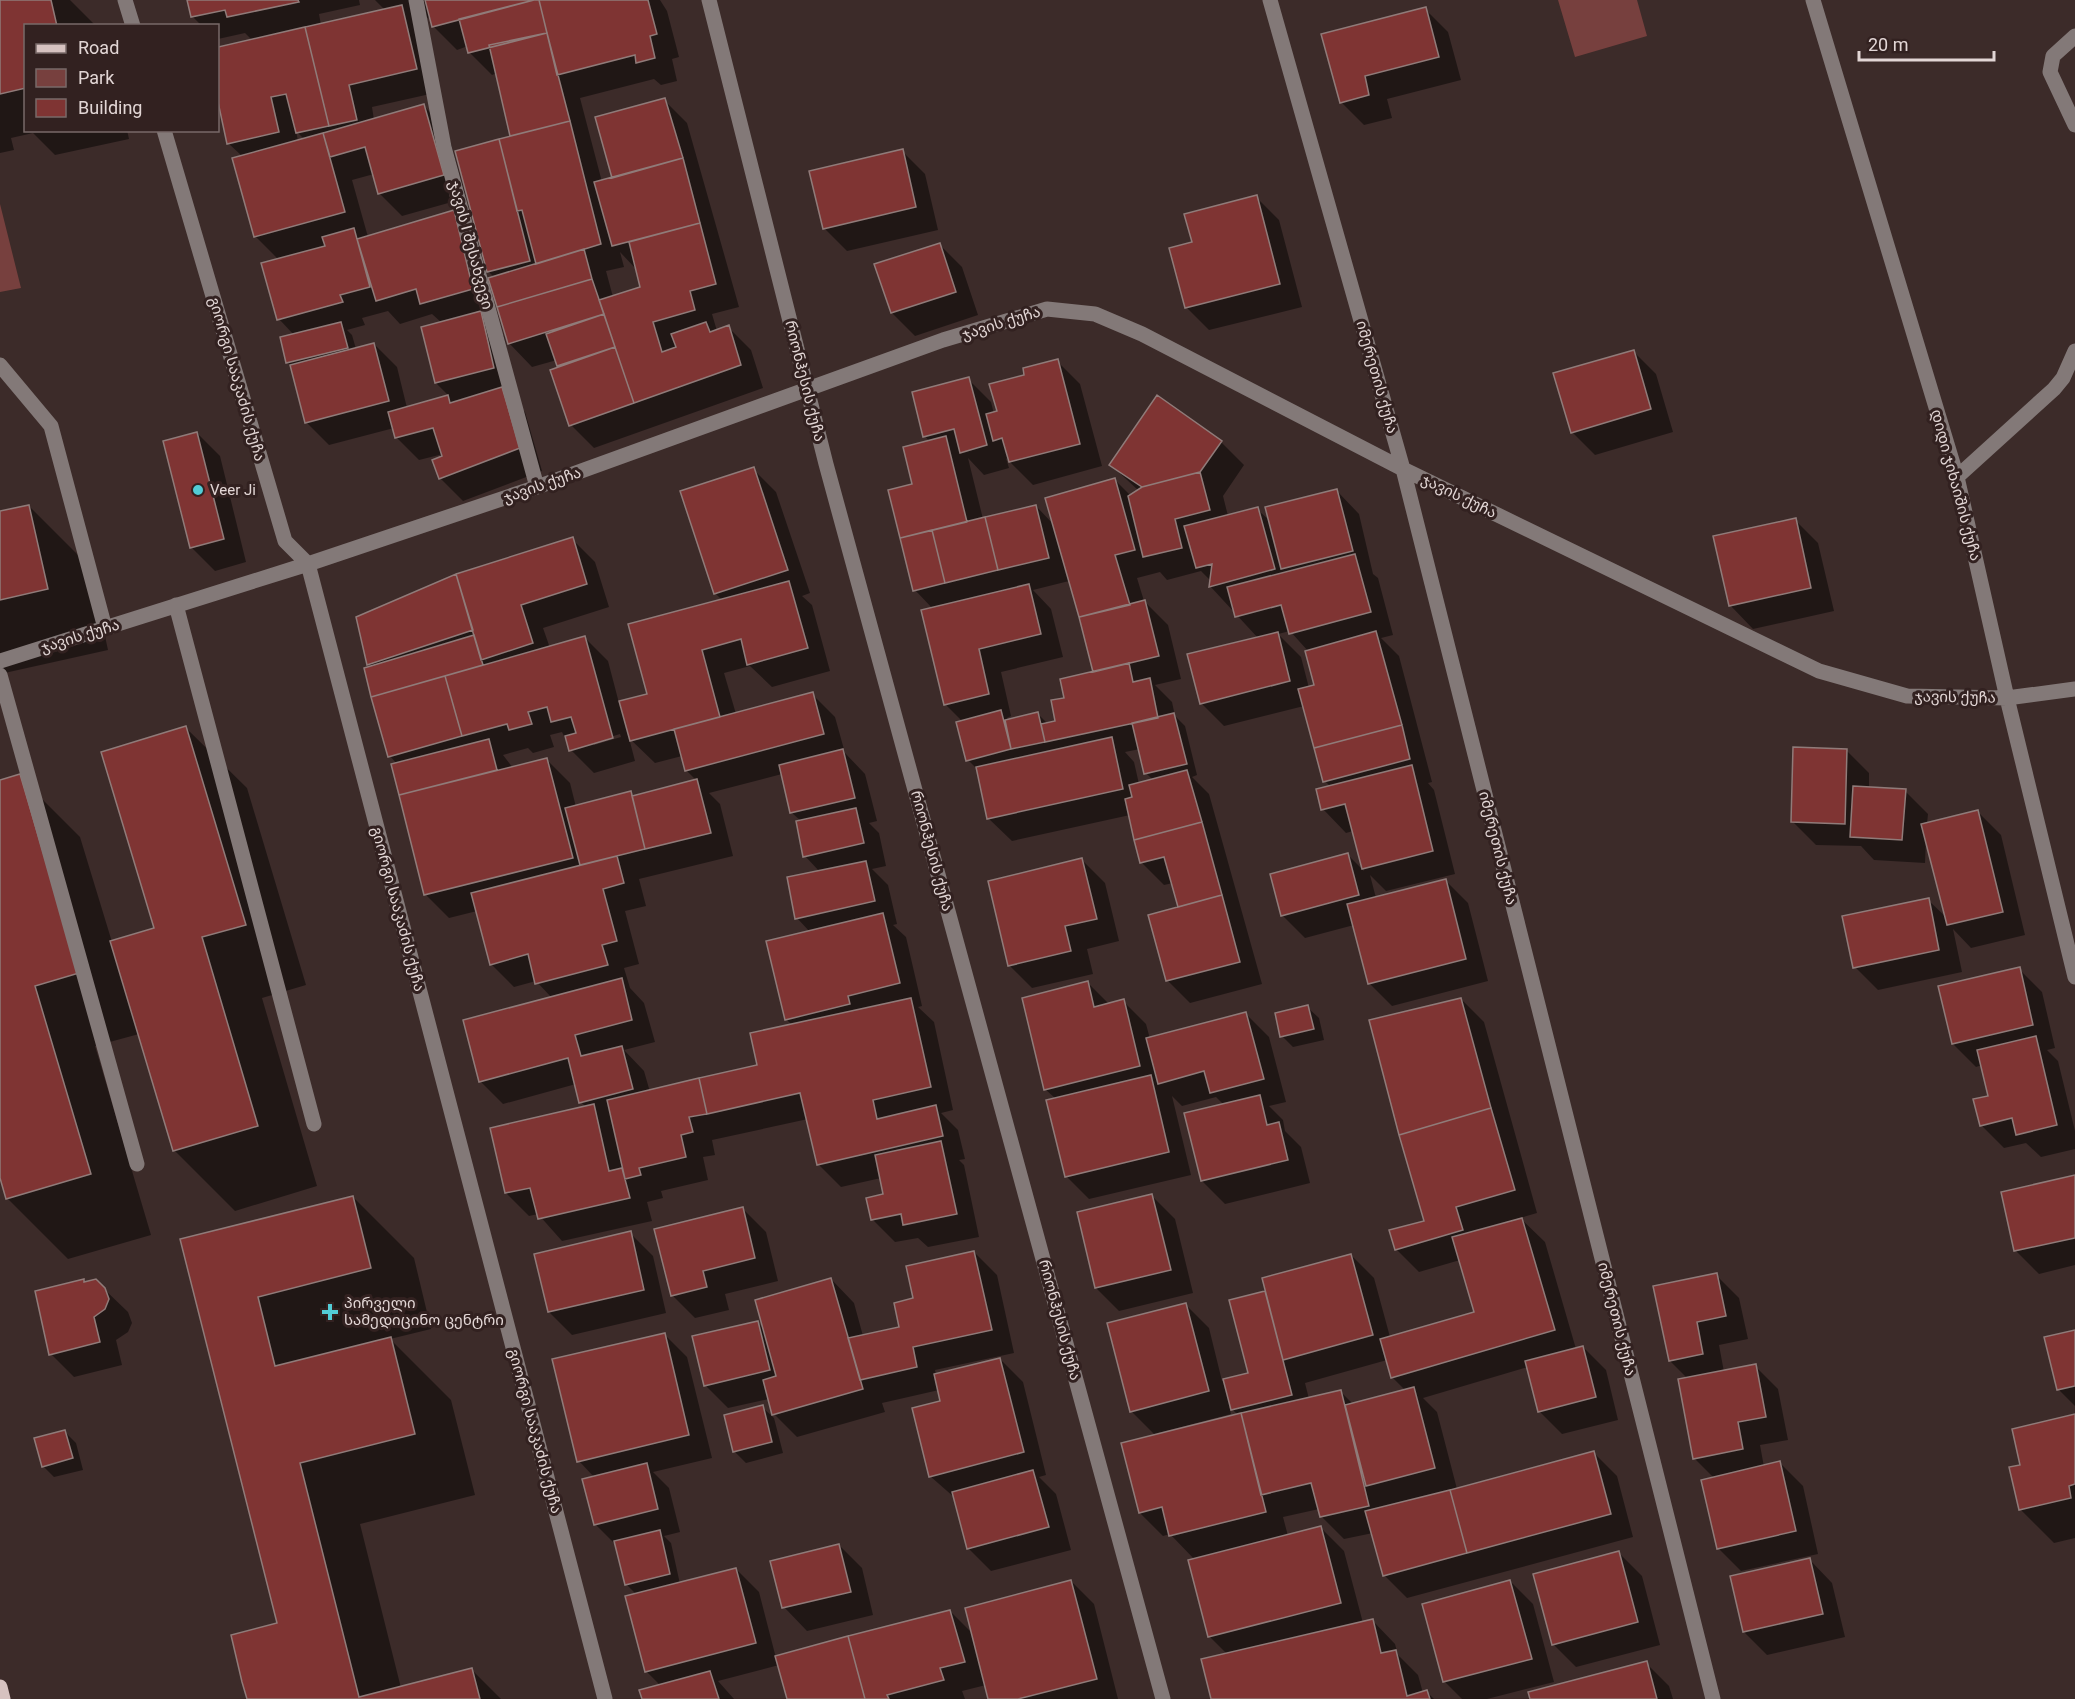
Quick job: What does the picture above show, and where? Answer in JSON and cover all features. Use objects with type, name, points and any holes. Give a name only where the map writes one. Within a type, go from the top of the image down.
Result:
[{"type":"main road","points":[[0,1687],[3,1699]]},
{"type":"street","points":[[125,0],[132,24]]},
{"type":"street","name":"ჯავის I შესახვევი","points":[[416,0],[444,147],[537,487]]},
{"type":"street","name":"რიონჰესის ქუჩა","points":[[710,0],[808,391],[1163,1699]]},
{"type":"street","name":"იმერეთის ქუჩა","points":[[1270,0],[1403,469],[1713,1699]]},
{"type":"street","name":"დიდი ჯიხაიშის ქუჩა","points":[[1813,0],[1957,477],[2007,698],[2075,977]]},
{"type":"street","points":[[2075,36],[2053,56],[2050,72],[2075,125]]},
{"type":"street","name":"გიორგი სააკაძის ქუჩა","points":[[165,132],[285,541],[308,564],[605,1699]]},
{"type":"street","name":"ჯავის ქუჩა","points":[[0,661],[308,564],[537,487],[808,391],[943,340],[1047,309],[1095,314],[1142,334],[1403,469],[1819,671],[1907,696],[2007,698],[2075,688]]},
{"type":"street","points":[[1957,477],[2054,389],[2064,378],[2075,351]]},
{"type":"street","points":[[0,365],[51,426],[105,628]]},
{"type":"street","points":[[176,606],[314,1124]]},
{"type":"street","points":[[0,675],[137,1164]]},
{"type":"green space","points":[[1558,0],[1637,0],[1647,36],[1575,57]]},
{"type":"green space","points":[[0,204],[21,288],[0,292]]},
{"type":"building","points":[[0,0],[51,0],[57,24],[24,24],[24,88],[0,94]]},
{"type":"building","points":[[187,0],[298,0],[299,2],[227,17],[225,10],[191,17]]},
{"type":"building","points":[[425,0],[534,0],[432,27]]},
{"type":"building","points":[[539,0],[547,33],[468,53],[459,19]]},
{"type":"building","points":[[539,0],[648,0],[657,34],[650,36],[655,58],[636,63],[635,55],[557,75]]},
{"type":"building","points":[[402,5],[417,69],[349,85],[357,120],[329,126],[305,27]]},
{"type":"building","points":[[1426,7],[1439,57],[1365,76],[1369,95],[1340,103],[1321,34]]},
{"type":"building","points":[[305,27],[329,126],[296,133],[286,94],[271,97],[279,132],[227,144],[219,107],[219,47]]},
{"type":"building","points":[[547,33],[570,121],[510,136],[489,45]]},
{"type":"building","points":[[665,98],[683,158],[612,178],[595,117]]},
{"type":"building","points":[[424,104],[444,175],[378,194],[365,147],[330,157],[323,133]]},
{"type":"building","points":[[570,121],[601,244],[536,264],[522,210],[517,211],[499,139]]},
{"type":"building","points":[[323,133],[345,212],[254,237],[232,158]]},
{"type":"building","points":[[499,139],[530,261],[487,272],[455,151]]},
{"type":"building","points":[[903,149],[916,207],[823,229],[809,171]]},
{"type":"building","points":[[683,158],[700,223],[612,246],[594,182]]},
{"type":"building","points":[[1257,195],[1280,284],[1185,308],[1169,248],[1192,242],[1184,214]]},
{"type":"building","points":[[454,210],[473,289],[420,304],[416,289],[376,301],[357,239]]},
{"type":"building","points":[[700,223],[716,284],[690,291],[695,310],[653,322],[662,352],[676,347],[671,334],[706,322],[710,332],[729,325],[741,365],[634,403],[599,300],[640,287],[629,242]]},
{"type":"building","points":[[354,228],[370,287],[340,295],[343,302],[277,320],[261,263],[325,246],[322,237]]},
{"type":"building","points":[[940,243],[956,292],[891,313],[874,264]]},
{"type":"building","points":[[584,249],[592,279],[497,307],[488,278]]},
{"type":"building","points":[[592,279],[604,314],[508,344],[497,307]]},
{"type":"building","points":[[481,311],[494,368],[435,383],[421,327]]},
{"type":"building","points":[[604,314],[615,347],[557,366],[546,334]]},
{"type":"building","points":[[341,322],[348,348],[286,363],[280,337]]},
{"type":"building","points":[[374,343],[389,401],[305,423],[290,365]]},
{"type":"building","points":[[615,347],[634,403],[569,426],[550,370]]},
{"type":"building","points":[[1634,350],[1651,409],[1571,433],[1553,373]]},
{"type":"building","points":[[1058,359],[1080,444],[1009,462],[1002,438],[993,441],[986,414],[997,411],[989,384],[1024,375],[1023,368]]},
{"type":"building","points":[[969,377],[987,445],[960,453],[954,429],[923,437],[912,392]]},
{"type":"building","points":[[502,387],[520,448],[439,479],[432,460],[442,456],[433,428],[395,438],[388,412],[448,395],[450,403]]},
{"type":"building","points":[[1157,395],[1222,441],[1200,472],[1142,487],[1109,465]]},
{"type":"building","points":[[197,432],[224,539],[190,548],[163,441]]},
{"type":"building","points":[[946,436],[967,522],[900,538],[888,490],[912,484],[903,447]]},
{"type":"building","points":[[754,467],[788,570],[714,594],[680,491]]},
{"type":"building","points":[[1200,472],[1210,510],[1175,519],[1182,548],[1143,557],[1128,496],[1142,487]]},
{"type":"building","points":[[1115,478],[1135,550],[1115,555],[1130,605],[1079,617],[1045,498]]},
{"type":"building","points":[[1337,489],[1353,551],[1281,569],[1265,507]]},
{"type":"building","points":[[29,505],[48,589],[0,600],[0,511]]},
{"type":"building","points":[[1036,505],[1049,558],[998,570],[985,517]]},
{"type":"building","points":[[1258,507],[1275,569],[1209,587],[1212,564],[1196,568],[1184,526]]},
{"type":"building","points":[[985,517],[998,570],[945,583],[932,530]]},
{"type":"building","points":[[1796,518],[1811,588],[1729,606],[1713,536]]},
{"type":"building","points":[[932,530],[945,583],[913,591],[900,538]]},
{"type":"building","points":[[573,537],[587,584],[521,605],[533,643],[481,660],[456,574]]},
{"type":"building","points":[[1355,554],[1371,612],[1289,634],[1281,605],[1235,617],[1227,587]]},
{"type":"building","points":[[456,574],[473,630],[367,665],[356,617]]},
{"type":"building","points":[[789,581],[808,648],[747,665],[741,639],[702,650],[720,717],[630,741],[619,701],[647,694],[628,624]]},
{"type":"building","points":[[1029,584],[1041,634],[979,649],[989,694],[944,705],[921,610]]},
{"type":"building","points":[[1145,600],[1159,656],[1093,672],[1079,617]]},
{"type":"building","points":[[1376,631],[1402,725],[1314,748],[1298,689],[1314,685],[1305,651]]},
{"type":"building","points":[[1278,632],[1290,681],[1200,704],[1187,654]]},
{"type":"building","points":[[474,635],[483,665],[371,697],[364,668]]},
{"type":"building","points":[[585,636],[613,738],[569,751],[565,736],[576,733],[571,717],[551,722],[547,707],[528,712],[532,724],[509,730],[507,724],[462,736],[445,676]]},
{"type":"building","points":[[1129,663],[1133,682],[1150,678],[1158,718],[1045,742],[1041,724],[1055,721],[1051,700],[1064,698],[1060,679]]},
{"type":"building","points":[[445,676],[462,736],[388,757],[371,697]]},
{"type":"building","points":[[813,692],[824,734],[685,771],[674,729]]},
{"type":"building","points":[[1001,710],[1011,749],[966,761],[956,722]]},
{"type":"building","points":[[1038,712],[1045,742],[1011,749],[1005,720]]},
{"type":"building","points":[[1174,713],[1187,764],[1144,774],[1132,723]]},
{"type":"building","points":[[1402,725],[1410,759],[1323,782],[1314,748]]},
{"type":"building","points":[[186,726],[246,925],[202,937],[258,1126],[173,1151],[110,941],[154,928],[101,752]]},
{"type":"building","points":[[1112,737],[1123,789],[987,819],[976,767]]},
{"type":"building","points":[[489,739],[497,770],[399,795],[391,764]]},
{"type":"building","points":[[1793,747],[1847,749],[1845,824],[1791,822]]},
{"type":"building","points":[[843,749],[855,798],[790,813],[779,765]]},
{"type":"building","points":[[547,758],[573,858],[424,895],[399,795]]},
{"type":"building","points":[[1412,765],[1433,851],[1362,869],[1345,804],[1321,810],[1316,789]]},
{"type":"building","points":[[1187,770],[1202,822],[1134,840],[1125,799],[1132,797],[1129,785]]},
{"type":"building","points":[[20,774],[79,973],[35,986],[91,1174],[6,1199],[0,1178],[0,780]]},
{"type":"building","points":[[697,779],[711,833],[645,849],[632,796]]},
{"type":"building","points":[[1853,786],[1906,789],[1902,840],[1850,837]]},
{"type":"building","points":[[631,791],[645,849],[580,865],[565,808]]},
{"type":"building","points":[[856,808],[864,843],[803,857],[796,821]]},
{"type":"building","points":[[1978,810],[2003,912],[1947,925],[1921,824]]},
{"type":"building","points":[[1202,822],[1222,895],[1178,907],[1164,857],[1140,863],[1134,840]]},
{"type":"building","points":[[1348,853],[1359,895],[1281,916],[1270,874]]},
{"type":"building","points":[[617,856],[624,883],[603,889],[617,941],[602,945],[608,965],[535,984],[528,954],[490,965],[471,893]]},
{"type":"building","points":[[1082,858],[1097,919],[1065,926],[1071,951],[1008,966],[988,881]]},
{"type":"building","points":[[866,861],[875,901],[795,919],[787,877]]},
{"type":"building","points":[[1446,879],[1466,959],[1368,984],[1347,904]]},
{"type":"building","points":[[1222,895],[1240,962],[1166,981],[1148,915]]},
{"type":"building","points":[[1929,898],[1939,950],[1853,968],[1842,916]]},
{"type":"building","points":[[883,913],[900,983],[848,996],[850,1004],[785,1020],[766,941]]},
{"type":"building","points":[[2020,967],[2033,1025],[1952,1044],[1938,986]]},
{"type":"building","points":[[622,978],[632,1020],[575,1035],[581,1056],[622,1046],[633,1089],[579,1103],[568,1058],[479,1082],[463,1020]]},
{"type":"building","points":[[1088,981],[1094,1007],[1124,999],[1140,1066],[1044,1090],[1022,998]]},
{"type":"building","points":[[911,998],[931,1087],[873,1100],[877,1119],[936,1105],[943,1136],[817,1165],[800,1093],[707,1114],[699,1078],[757,1065],[750,1033]]},
{"type":"building","points":[[1461,998],[1491,1108],[1399,1135],[1369,1020]]},
{"type":"building","points":[[1308,1005],[1314,1029],[1280,1037],[1275,1013]]},
{"type":"building","points":[[1246,1012],[1264,1079],[1210,1093],[1204,1071],[1158,1084],[1146,1038]]},
{"type":"building","points":[[2036,1036],[2057,1125],[2016,1135],[2012,1118],[1980,1126],[1973,1099],[1988,1096],[1977,1050]]},
{"type":"building","points":[[1151,1075],[1169,1152],[1065,1177],[1046,1100]]},
{"type":"building","points":[[699,1078],[707,1114],[689,1117],[693,1132],[681,1135],[686,1157],[639,1168],[641,1175],[625,1179],[607,1100]]},
{"type":"building","points":[[1260,1095],[1267,1125],[1279,1122],[1288,1160],[1201,1181],[1184,1113]]},
{"type":"building","points":[[594,1104],[609,1171],[622,1168],[630,1198],[538,1219],[530,1188],[505,1193],[490,1128]]},
{"type":"building","points":[[1491,1108],[1515,1190],[1456,1207],[1463,1230],[1395,1250],[1389,1230],[1424,1221],[1399,1135]]},
{"type":"building","points":[[941,1141],[957,1214],[903,1225],[901,1214],[871,1220],[866,1198],[883,1194],[875,1155]]},
{"type":"building","points":[[2075,1175],[2075,1238],[2014,1251],[2001,1192]]},
{"type":"building","points":[[1152,1194],[1171,1270],[1095,1288],[1077,1212]]},
{"type":"building","points":[[353,1196],[371,1268],[258,1297],[275,1366],[391,1337],[415,1434],[300,1463],[359,1697],[472,1668],[480,1699],[247,1699],[242,1682],[231,1635],[277,1623],[180,1239]]},
{"type":"building","points":[[743,1207],[755,1258],[703,1271],[707,1287],[671,1296],[654,1229]]},
{"type":"building","points":[[1522,1218],[1555,1330],[1391,1378],[1380,1339],[1474,1312],[1452,1237]]},
{"type":"building","points":[[631,1231],[644,1290],[548,1312],[534,1254]]},
{"type":"building","points":[[974,1251],[992,1330],[913,1347],[917,1367],[860,1380],[848,1338],[899,1327],[894,1303],[913,1298],[906,1266]]},
{"type":"building","points":[[1351,1254],[1373,1335],[1283,1360],[1262,1278]]},
{"type":"building","points":[[1717,1273],[1726,1316],[1697,1322],[1703,1354],[1669,1361],[1653,1286]]},
{"type":"building","points":[[831,1278],[863,1389],[772,1415],[763,1380],[776,1376],[755,1300]]},
{"type":"building","points":[[84,1279],[84,1282],[96,1279],[105,1288],[109,1299],[105,1309],[94,1317],[100,1342],[49,1355],[35,1291]]},
{"type":"building","points":[[1265,1291],[1292,1395],[1231,1410],[1223,1379],[1248,1373],[1229,1300]]},
{"type":"building","points":[[1186,1303],[1209,1391],[1130,1412],[1107,1323]]},
{"type":"building","points":[[758,1321],[770,1370],[704,1386],[692,1336]]},
{"type":"building","points":[[2075,1330],[2075,1386],[2057,1390],[2044,1337]]},
{"type":"building","points":[[665,1333],[689,1435],[577,1462],[552,1359]]},
{"type":"building","points":[[1583,1346],[1596,1397],[1538,1412],[1525,1361]]},
{"type":"building","points":[[1000,1358],[1024,1452],[929,1477],[912,1408],[940,1401],[934,1374]]},
{"type":"building","points":[[1756,1364],[1766,1417],[1738,1422],[1743,1449],[1693,1459],[1678,1379]]},
{"type":"building","points":[[1414,1387],[1435,1468],[1366,1486],[1345,1405]]},
{"type":"building","points":[[1341,1390],[1369,1506],[1320,1517],[1311,1483],[1261,1495],[1241,1413]]},
{"type":"building","points":[[763,1405],[772,1442],[733,1452],[724,1415]]},
{"type":"building","points":[[1241,1413],[1266,1512],[1169,1536],[1162,1507],[1139,1513],[1121,1443]]},
{"type":"building","points":[[2075,1414],[2075,1484],[2069,1486],[2071,1498],[2019,1510],[2009,1467],[2020,1465],[2012,1429]]},
{"type":"building","points":[[65,1430],[73,1458],[42,1467],[34,1438]]},
{"type":"building","points":[[1594,1451],[1611,1514],[1467,1553],[1450,1490]]},
{"type":"building","points":[[1780,1461],[1796,1531],[1717,1549],[1701,1480]]},
{"type":"building","points":[[647,1463],[658,1509],[594,1525],[582,1479]]},
{"type":"building","points":[[1033,1470],[1049,1527],[967,1549],[952,1492]]},
{"type":"building","points":[[1450,1490],[1467,1553],[1383,1576],[1365,1511]]},
{"type":"building","points":[[1321,1526],[1341,1603],[1208,1637],[1188,1560]]},
{"type":"building","points":[[660,1530],[670,1574],[625,1585],[614,1541]]},
{"type":"building","points":[[839,1544],[851,1592],[782,1608],[770,1561]]},
{"type":"building","points":[[1619,1551],[1638,1622],[1552,1645],[1533,1574]]},
{"type":"building","points":[[1810,1558],[1823,1614],[1743,1632],[1730,1576]]},
{"type":"building","points":[[736,1568],[756,1643],[645,1672],[625,1596]]},
{"type":"building","points":[[1071,1580],[1097,1679],[1018,1699],[988,1699],[965,1608]]},
{"type":"building","points":[[1510,1580],[1532,1659],[1443,1682],[1422,1604]]},
{"type":"building","points":[[950,1610],[965,1662],[940,1668],[944,1680],[887,1695],[889,1699],[865,1699],[848,1636]]},
{"type":"building","points":[[1373,1619],[1381,1653],[1396,1650],[1407,1696],[1427,1690],[1430,1699],[1211,1699],[1201,1659]]},
{"type":"building","points":[[848,1636],[865,1699],[787,1699],[775,1656]]},
{"type":"building","points":[[1647,1661],[1657,1699],[1530,1699],[1528,1692]]},
{"type":"building","points":[[710,1671],[719,1699],[642,1699],[639,1690]]},
{"type":"place","name":"Veer Ji","points":[[198,490]]},
{"type":"place","name":"პირველი სამედიცინო ცენტრი","points":[[330,1312]]}]
